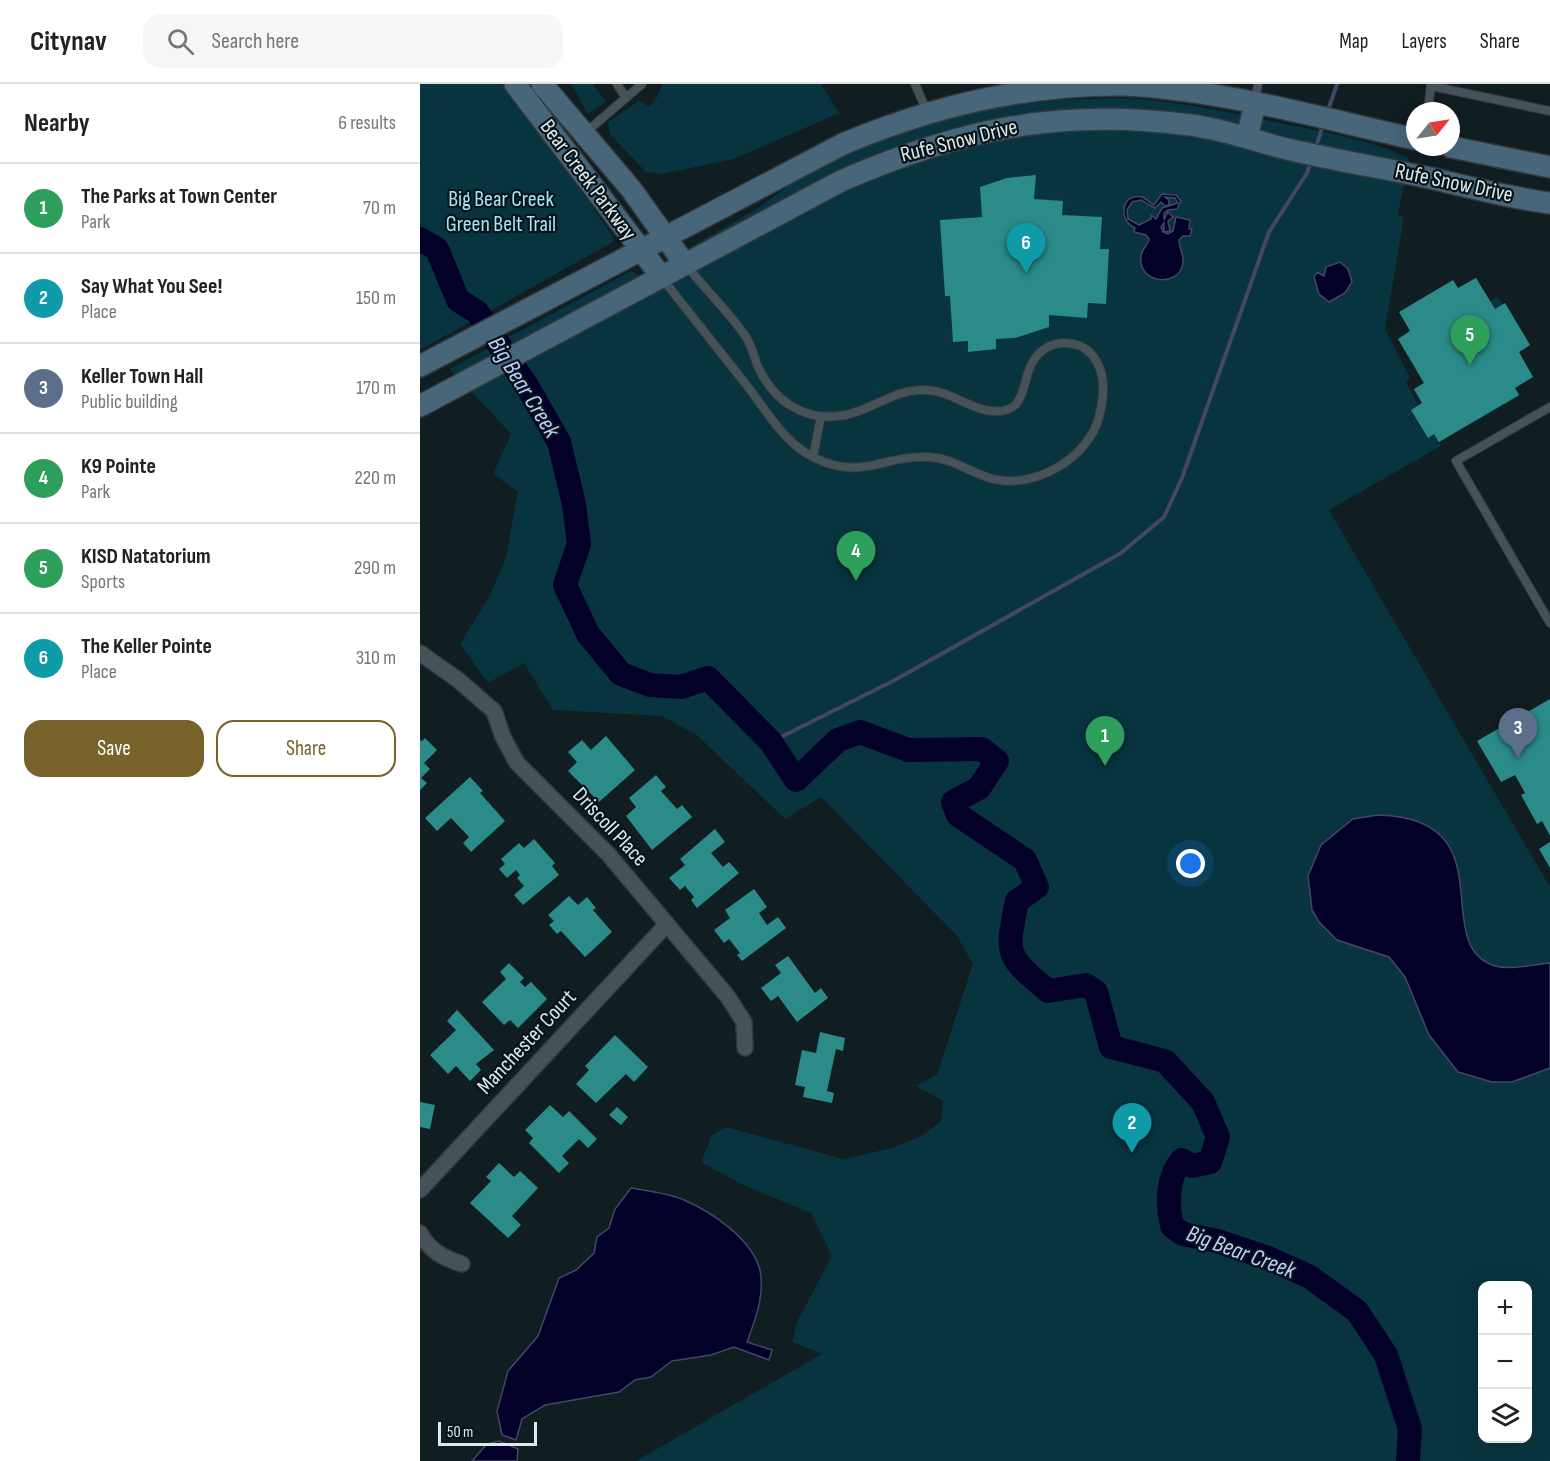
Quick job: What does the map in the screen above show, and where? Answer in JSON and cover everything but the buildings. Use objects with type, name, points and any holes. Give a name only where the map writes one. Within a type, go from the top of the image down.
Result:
[{"type":"main road","name":"Bear Creek Parkway","points":[[515,84],[661,276]]},
{"type":"main road","name":"Bear Creek Parkway","points":[[542,84],[631,189],[684,263]]},
{"type":"main road","name":"Rufe Snow Drive","points":[[422,364],[834,148],[927,112],[1015,92],[1088,85],[1152,87],[1256,94],[1303,114],[1406,137]]},
{"type":"main road","points":[[1088,85],[1090,119]]},
{"type":"main road","points":[[1247,138],[1256,94]]},
{"type":"main road","name":"Rufe Snow Drive","points":[[420,406],[841,181],[901,155],[982,131],[1053,120],[1090,119],[1191,125],[1290,149],[1550,203]]},
{"type":"main road","name":"Rufe Snow Drive","points":[[1460,149],[1550,167]]},
{"type":"street","name":"Driscoll Place","points":[[420,653],[457,679],[494,711],[503,737],[517,763],[609,855],[728,997],[744,1022],[745,1048]]},
{"type":"street","name":"Manchester Court","points":[[420,1190],[667,924]]},
{"type":"street","points":[[420,1233],[426,1243],[443,1258],[462,1264]]},
{"type":"lane","points":[[617,84],[626,98]]},
{"type":"lane","points":[[584,134],[642,84]]},
{"type":"lane","points":[[915,84],[927,112]]},
{"type":"lane","points":[[1429,102],[1431,85],[1550,111]]},
{"type":"lane","points":[[661,276],[786,437],[813,457],[840,467],[854,469],[926,456],[954,462],[992,478],[1025,479],[1051,470],[1077,454],[1098,422],[1103,385],[1095,359],[1088,351],[1068,342],[1056,344],[1035,357],[1029,367],[1023,394],[1014,406],[1003,411],[979,408],[939,391],[914,389],[840,416],[821,416],[789,405],[774,392],[758,366],[746,337],[684,263]]},
{"type":"lane","points":[[1550,407],[1456,461],[1550,623]]},
{"type":"lane","points":[[813,457],[821,416]]},
{"type":"green space","name":"Big Bear Creek Green Belt Trail","points":[[420,84],[510,84],[614,239],[613,242],[420,350]]},
{"type":"green space","points":[[571,84],[593,84],[606,102],[588,114]]},
{"type":"green space","points":[[662,84],[821,84],[839,113],[734,159],[662,174],[646,172],[610,134],[608,122],[640,100],[649,107],[656,99]]},
{"type":"green space","points":[[1120,98],[1161,101],[1346,137],[1393,151],[1409,158],[1398,215],[1404,217],[1385,329],[1410,378],[1406,382],[1418,405],[1421,403],[1413,390],[1423,383],[1399,339],[1411,332],[1400,312],[1454,281],[1458,288],[1476,277],[1490,301],[1498,297],[1503,305],[1506,304],[1526,339],[1523,341],[1527,348],[1519,353],[1533,377],[1515,388],[1520,396],[1439,442],[1441,446],[1329,510],[1550,887],[1550,1461],[636,1461],[822,1354],[792,1342],[798,1320],[832,1256],[811,1213],[741,1184],[701,1162],[712,1135],[726,1127],[843,1159],[892,1148],[924,1135],[941,1121],[943,1101],[916,1086],[937,1074],[973,964],[957,936],[821,797],[785,819],[698,736],[662,716],[553,710],[524,663],[488,683],[460,644],[490,595],[506,557],[518,492],[493,474],[511,434],[450,369],[631,271],[640,277],[758,208],[786,187],[822,166],[913,128],[989,109],[1059,100]]},
{"type":"shaded area","points":[[1162,194],[1176,195],[1181,201],[1177,209],[1164,213],[1164,220],[1168,212],[1173,217],[1168,221],[1170,231],[1164,232],[1164,223],[1161,227],[1163,232],[1168,234],[1173,231],[1176,217],[1190,220],[1189,229],[1192,229],[1190,236],[1183,236],[1179,240],[1183,260],[1180,271],[1174,277],[1167,279],[1151,277],[1145,272],[1141,265],[1141,256],[1149,239],[1146,235],[1134,232],[1135,228],[1129,224],[1124,213],[1126,203],[1135,197],[1142,197],[1154,205]],"holes":[[[1165,197],[1175,198],[1178,203],[1162,208],[1156,219],[1151,215],[1151,219],[1139,225],[1128,219],[1127,210],[1132,202],[1141,200],[1155,208],[1161,202],[1165,206],[1169,205],[1169,200]]]},
{"type":"shaded area","points":[[1340,262],[1348,269],[1352,282],[1345,293],[1329,302],[1319,294],[1314,277],[1317,272],[1324,276],[1326,267]]},
{"type":"shaded area","points":[[1378,815],[1418,821],[1442,837],[1455,859],[1466,934],[1476,954],[1495,966],[1508,968],[1550,963],[1550,1068],[1512,1082],[1492,1082],[1458,1072],[1429,1035],[1405,977],[1389,957],[1337,940],[1319,922],[1312,910],[1308,876],[1321,845],[1353,819]]},
{"type":"shaded area","points":[[631,1188],[658,1192],[695,1205],[730,1228],[749,1248],[760,1270],[761,1288],[756,1316],[747,1342],[772,1350],[769,1360],[734,1347],[711,1355],[672,1361],[651,1377],[635,1380],[619,1392],[545,1405],[522,1419],[516,1440],[502,1435],[497,1411],[508,1371],[538,1336],[559,1278],[576,1270],[594,1253],[597,1237],[609,1228],[615,1209]]},
{"type":"shaded area","points":[[499,1441],[518,1449],[517,1461],[472,1461],[487,1444]]},
{"type":"waterway","points":[[1327,113],[1337,84]]},
{"type":"waterway","points":[[1315,150],[1323,125]]},
{"type":"waterway","points":[[771,742],[895,680],[1121,553],[1164,517],[1182,478],[1269,232],[1307,173],[1311,162]]},
{"type":"waterway","name":"Big Bear Creek","points":[[420,239],[437,249],[458,300],[477,312],[527,386],[559,442],[574,504],[579,544],[565,585],[588,634],[621,674],[650,685],[681,687],[708,678],[771,742],[796,780],[838,740],[860,732],[908,750],[982,749],[997,761],[979,788],[953,802],[958,815],[1025,860],[1037,887],[1017,901],[1011,933],[1012,953],[1016,961],[1048,991],[1086,985],[1096,992],[1111,1047],[1165,1061],[1203,1102],[1218,1137],[1210,1162],[1192,1166],[1182,1160],[1173,1174],[1169,1209],[1172,1226],[1183,1234],[1217,1241],[1268,1258],[1310,1277],[1357,1311],[1386,1355],[1410,1429],[1408,1461]]},
{"type":"place","name":"The Keller Pointe","points":[[1026,273]]},
{"type":"place","name":"KISD Natatorium","points":[[1470,365]]},
{"type":"place","name":"K9 Pointe","points":[[856,581]]},
{"type":"place","name":"Keller Town Hall","points":[[1518,758]]},
{"type":"place","name":"The Parks at Town Center","points":[[1105,766]]},
{"type":"place","name":"Say What You See!","points":[[1132,1153]]}]
